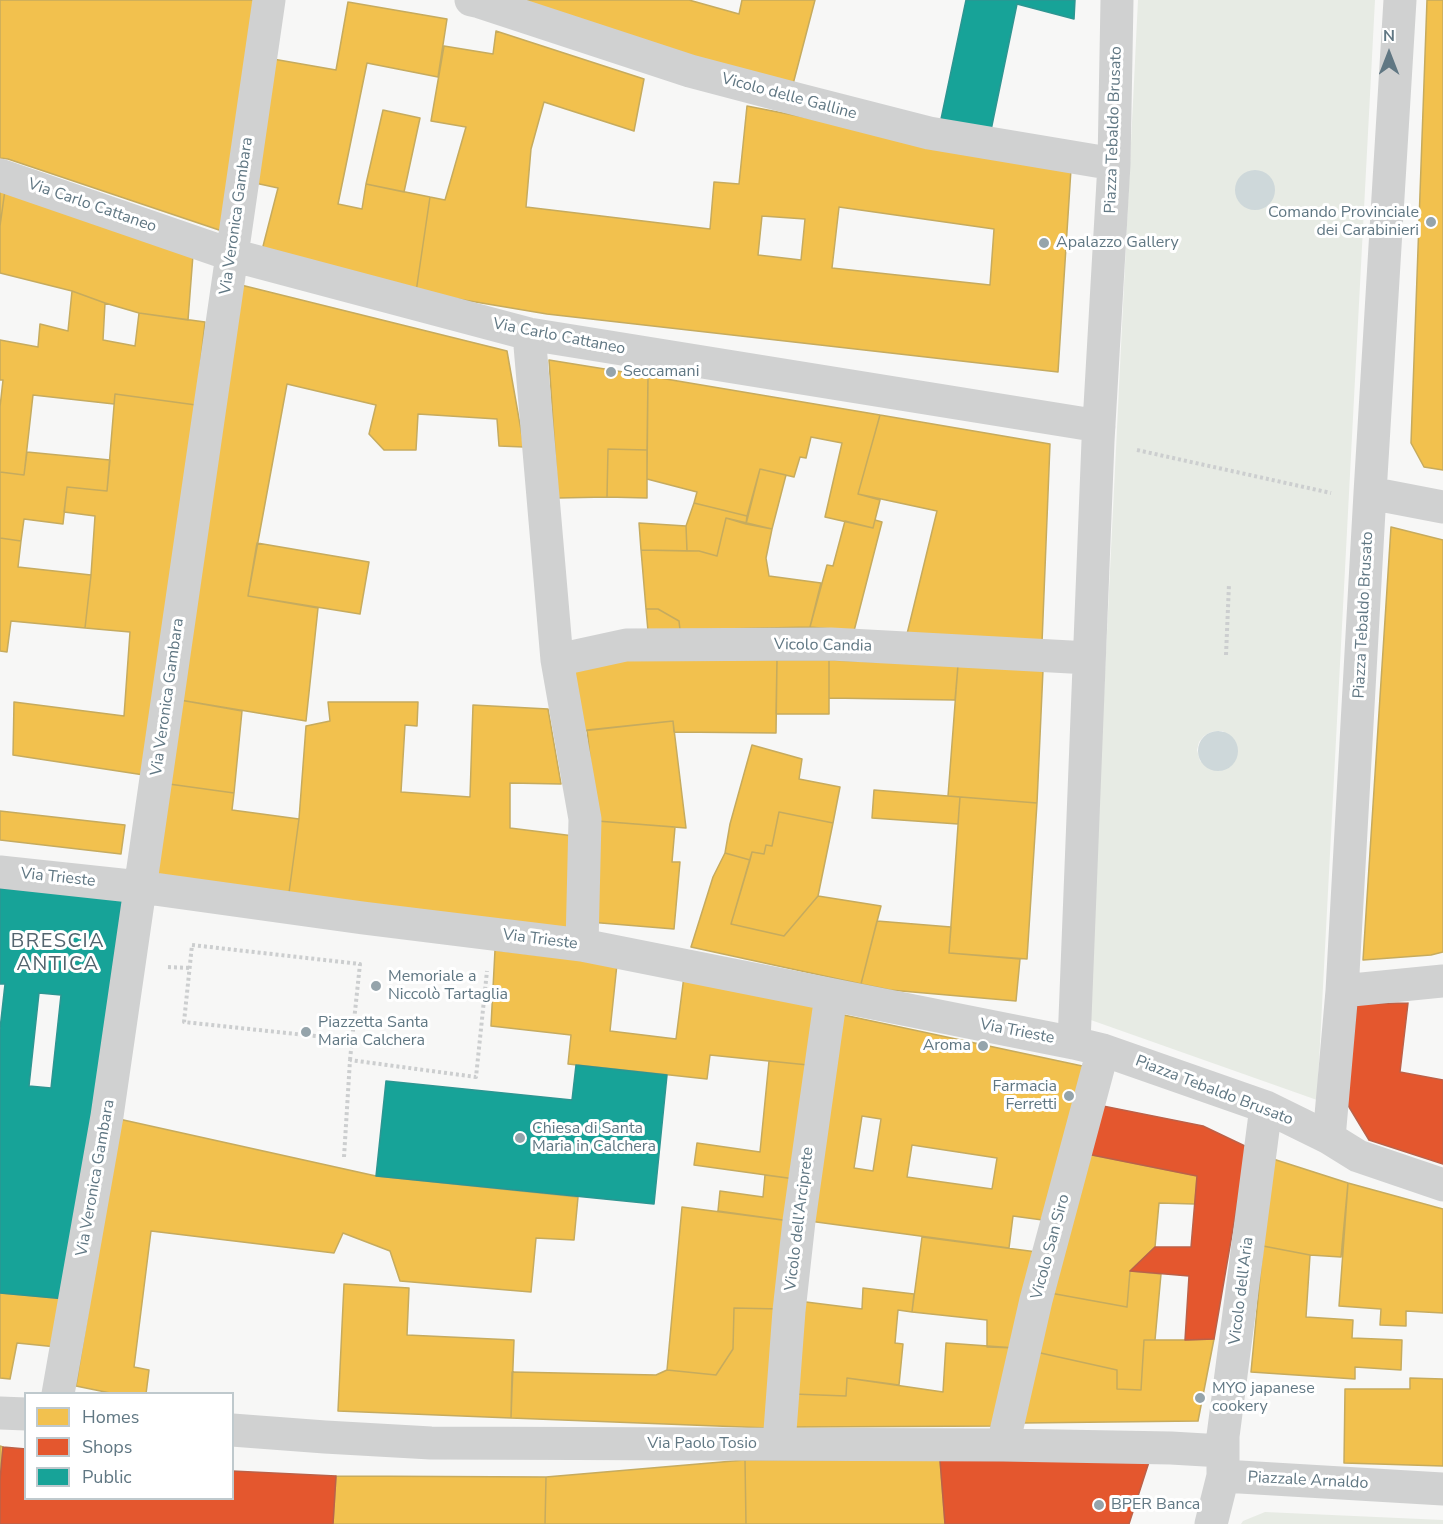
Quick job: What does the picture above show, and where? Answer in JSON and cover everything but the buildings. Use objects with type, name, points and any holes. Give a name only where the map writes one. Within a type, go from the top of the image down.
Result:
[{"type":"street","name":"Via Veronica Gambara","points":[[58,1392],[107,1116],[269,0]]},
{"type":"street","name":"Vicolo delle Galline","points":[[471,0],[690,71],[929,133],[1114,164]]},
{"type":"street","name":"Piazza Tebaldo Brusato","points":[[1117,0],[1114,164],[1089,658],[1089,1046],[1266,1107],[1329,1138],[1342,991],[1400,0]]},
{"type":"street","name":"Via Carlo Cattaneo","points":[[0,175],[232,255],[529,334],[1099,426]]},
{"type":"street","points":[[529,334],[557,660],[585,819],[582,945]]},
{"type":"street","points":[[1370,493],[1443,507]]},
{"type":"street","name":"Vicolo Candia","points":[[557,660],[626,645],[819,644],[1089,658]]},
{"type":"street","name":"Via Trieste","points":[[0,872],[140,887],[582,945],[1089,1046]]},
{"type":"street","points":[[1342,991],[1443,981]]},
{"type":"street","name":"Vicolo dell'Arciprete","points":[[779,1444],[789,1311],[799,1221],[831,995]]},
{"type":"street","name":"Vicolo San Siro","points":[[1003,1445],[1089,1046]]},
{"type":"street","name":"Vicolo dell'Aria","points":[[1222,1463],[1266,1107]]},
{"type":"street","points":[[1329,1138],[1358,1156],[1443,1185]]},
{"type":"street","points":[[0,1413],[24,1414]]},
{"type":"street","name":"Via Paolo Tosio","points":[[234,1430],[431,1443],[1003,1445],[1171,1448]]},
{"type":"street","name":"Piazzale Arnaldo","points":[[1171,1448],[1222,1463],[1443,1489]]},
{"type":"street","points":[[1211,1524],[1222,1463]]},
{"type":"path","points":[[1129,448],[1334,494]]},
{"type":"path","points":[[1226,655],[1229,584]]},
{"type":"path","points":[[350,1060],[476,1077],[490,934]]},
{"type":"path","points":[[344,1157],[350,1060],[352,1041],[360,964],[192,945],[184,1022],[352,1041]]},
{"type":"shaded area","points":[[1138,0],[1375,0],[1317,1100],[1088,1019]],"holes":[[[1223,731],[1237,756],[1231,766],[1220,771],[1200,761],[1197,750],[1204,736],[1211,732]]]},
{"type":"shaded area","points":[[1255,170],[1263,171],[1269,176],[1274,182],[1274,198],[1269,204],[1263,209],[1255,210],[1247,209],[1241,204],[1236,198],[1235,190],[1236,182],[1241,176],[1247,171]]},
{"type":"shaded area","points":[[1218,731],[1226,732],[1232,737],[1237,743],[1237,759],[1232,765],[1226,770],[1218,771],[1210,770],[1204,765],[1199,759],[1198,751],[1199,743],[1204,737],[1210,732]]},
{"type":"shaded area","points":[[1265,1512],[1443,1520],[1443,1524],[1241,1524]]},
{"type":"place","name":"Comando Provinciale dei Carabinieri","points":[[1431,222]]},
{"type":"place","name":"Apalazzo Gallery","points":[[1044,243]]},
{"type":"place","name":"Seccamani","points":[[611,372]]},
{"type":"place","name":"Memoriale a Niccolò Tartaglia","points":[[376,986]]},
{"type":"place","name":"Piazzetta Santa Maria Calchera","points":[[306,1032]]},
{"type":"place","name":"Aroma","points":[[983,1046]]},
{"type":"place","name":"Farmacia Ferretti","points":[[1069,1096]]},
{"type":"place","name":"Chiesa di Santa Maria in Calchera","points":[[520,1138]]},
{"type":"place","name":"MYO japanese cookery","points":[[1200,1398]]},
{"type":"place","name":"BPER Banca","points":[[1099,1505]]},
{"type":"district","name":"BRESCIA ANTICA","points":[[58,954]]}]
